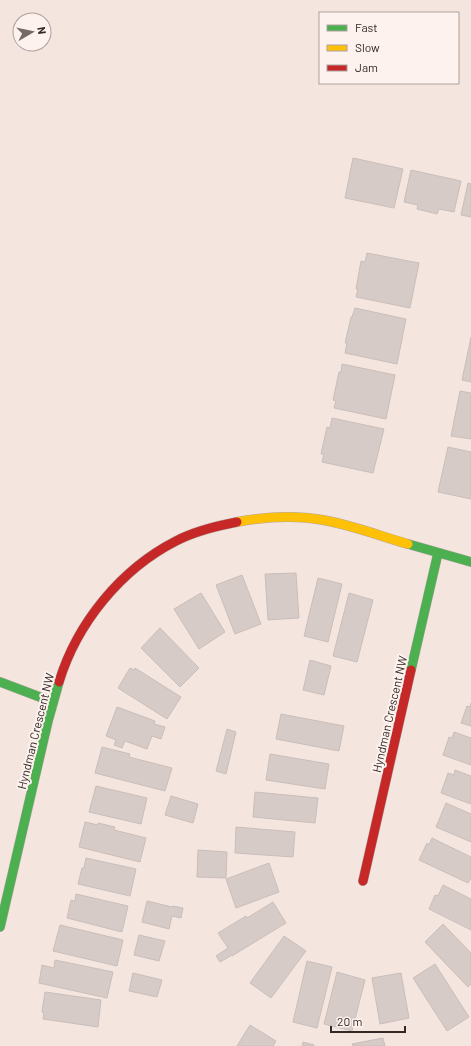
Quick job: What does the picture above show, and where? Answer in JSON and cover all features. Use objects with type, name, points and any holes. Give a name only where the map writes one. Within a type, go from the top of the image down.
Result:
[{"type":"street","name":"Hyndman Crescent NW","points":[[0,927],[53,702],[65,664],[81,631],[101,604],[124,579],[150,556],[177,540],[236,523],[273,519],[306,518],[341,524],[471,562]]},
{"type":"street","name":"Hyndman Crescent NW","points":[[363,881],[438,553]]},
{"type":"street","points":[[0,682],[53,702]]},
{"type":"building","points":[[353,158],[403,169],[394,208],[345,198]]},
{"type":"building","points":[[411,170],[461,181],[454,212],[439,209],[437,214],[417,209],[418,205],[404,202]]},
{"type":"building","points":[[468,183],[471,184],[471,217],[461,215]]},
{"type":"building","points":[[367,253],[419,263],[410,308],[356,297],[361,261],[365,262]]},
{"type":"building","points":[[355,308],[406,319],[397,364],[345,353],[347,343],[345,343],[351,317]]},
{"type":"building","points":[[471,337],[471,382],[462,380]]},
{"type":"building","points":[[342,364],[395,375],[386,419],[334,408],[336,401],[333,400]]},
{"type":"building","points":[[460,391],[471,393],[471,439],[451,436]]},
{"type":"building","points":[[332,418],[384,429],[373,473],[322,462],[324,454],[321,454],[327,427],[330,428]]},
{"type":"building","points":[[448,447],[471,452],[471,499],[438,492]]},
{"type":"building","points":[[296,573],[299,618],[268,620],[265,574]]},
{"type":"building","points":[[242,575],[261,624],[235,634],[216,585]]},
{"type":"building","points":[[318,578],[342,584],[328,642],[304,636]]},
{"type":"building","points":[[201,593],[225,632],[199,649],[174,609]]},
{"type":"building","points":[[349,593],[373,600],[357,662],[333,656]]},
{"type":"building","points":[[160,628],[199,668],[180,687],[141,648]]},
{"type":"building","points":[[310,660],[331,666],[324,695],[303,690]]},
{"type":"building","points":[[130,668],[134,670],[135,668],[181,697],[167,719],[118,688]]},
{"type":"building","points":[[471,703],[471,726],[461,723],[467,706],[470,707]]},
{"type":"building","points":[[117,707],[155,721],[154,724],[165,727],[161,739],[152,736],[147,749],[125,741],[122,748],[114,745],[116,740],[106,736]]},
{"type":"building","points":[[281,714],[344,726],[339,751],[276,739]]},
{"type":"building","points":[[227,729],[236,732],[226,774],[216,771]]},
{"type":"building","points":[[454,732],[471,738],[471,765],[443,755],[449,737],[452,738]]},
{"type":"building","points":[[102,747],[130,754],[129,757],[172,768],[165,791],[95,773]]},
{"type":"building","points":[[270,754],[329,764],[325,789],[266,780]]},
{"type":"building","points":[[455,770],[471,776],[471,804],[441,793],[448,773],[454,775]]},
{"type":"building","points":[[96,786],[147,798],[141,824],[89,812]]},
{"type":"building","points":[[255,792],[318,798],[315,823],[253,817]]},
{"type":"building","points":[[171,796],[198,804],[193,823],[165,815]]},
{"type":"building","points":[[446,803],[471,814],[471,842],[436,827]]},
{"type":"building","points":[[85,822],[115,827],[114,830],[146,838],[140,862],[79,847]]},
{"type":"building","points":[[236,827],[295,832],[293,857],[235,853]]},
{"type":"building","points":[[432,838],[471,857],[471,878],[468,883],[419,860],[427,843],[429,845]]},
{"type":"building","points":[[198,850],[227,852],[226,878],[197,877]]},
{"type":"building","points":[[86,858],[136,869],[130,896],[78,884]]},
{"type":"building","points":[[269,863],[279,892],[236,908],[226,879]]},
{"type":"building","points":[[443,885],[471,899],[471,930],[429,909],[435,895],[438,896]]},
{"type":"building","points":[[76,894],[128,906],[122,932],[67,918],[71,900],[75,901]]},
{"type":"building","points":[[147,901],[183,908],[181,918],[172,916],[169,929],[142,922]]},
{"type":"building","points":[[273,902],[286,923],[220,962],[216,956],[228,948],[218,933]]},
{"type":"building","points":[[443,924],[471,953],[471,984],[468,987],[425,942]]},
{"type":"building","points":[[60,925],[123,940],[117,966],[53,951]]},
{"type":"building","points":[[139,935],[165,941],[159,961],[134,955]]},
{"type":"building","points":[[284,936],[306,951],[271,998],[250,983]]},
{"type":"building","points":[[55,960],[113,972],[107,998],[39,983],[42,965],[54,968]]},
{"type":"building","points":[[307,961],[332,967],[317,1028],[293,1022]]},
{"type":"building","points":[[435,964],[469,1017],[447,1031],[413,978]]},
{"type":"building","points":[[337,972],[365,980],[352,1031],[324,1024]]},
{"type":"building","points":[[133,973],[162,980],[157,997],[129,991]]},
{"type":"building","points":[[401,973],[409,1018],[380,1024],[372,978]]},
{"type":"building","points":[[45,992],[101,1000],[98,1027],[43,1019],[44,1013],[42,1012]]},
{"type":"building","points":[[250,1025],[276,1041],[273,1046],[237,1046]]},
{"type":"building","points":[[383,1038],[385,1046],[353,1046],[352,1044]]},
{"type":"building","points":[[303,1042],[314,1045],[314,1046],[302,1046]]},
{"type":"traffic: fast","points":[[408,544],[471,562]]},
{"type":"traffic: fast","points":[[411,670],[438,553]]},
{"type":"traffic: fast","points":[[0,682],[53,702]]},
{"type":"traffic: fast","points":[[0,927],[48,721],[59,682]]},
{"type":"traffic: slow","points":[[237,522],[280,517],[312,518],[345,525],[408,544]]},
{"type":"traffic: jam","points":[[59,682],[67,660],[89,619],[120,582],[156,553],[183,537],[206,529],[237,522]]},
{"type":"traffic: jam","points":[[363,881],[411,670]]}]
